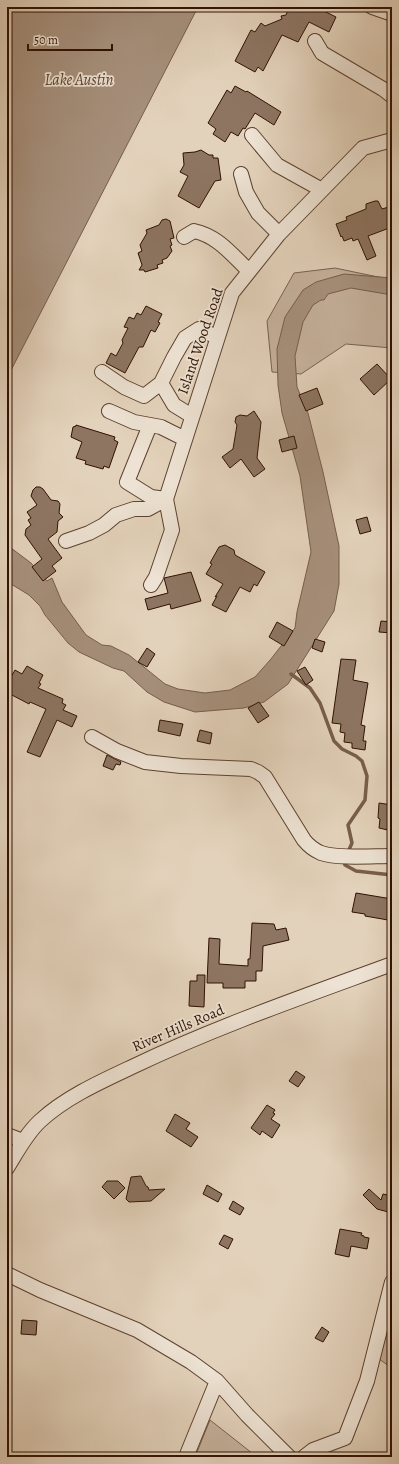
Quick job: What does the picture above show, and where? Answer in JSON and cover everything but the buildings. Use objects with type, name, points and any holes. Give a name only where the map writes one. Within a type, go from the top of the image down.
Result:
[{"type":"street","points":[[372,7],[392,14]]},
{"type":"street","points":[[315,41],[322,53],[383,89],[392,96]]},
{"type":"street","points":[[252,135],[277,165],[322,190]]},
{"type":"street","name":"Island Wood Road","points":[[166,498],[232,293],[279,234],[364,148],[392,140]]},
{"type":"street","points":[[241,174],[246,192],[258,213],[279,234]]},
{"type":"street","points":[[184,237],[194,231],[203,233],[215,239],[249,271]]},
{"type":"street","points":[[102,372],[124,387],[144,396],[161,383],[185,338],[199,329],[218,336]]},
{"type":"street","points":[[161,383],[174,405],[192,416]]},
{"type":"street","points":[[109,411],[134,422],[161,427],[185,439]]},
{"type":"street","points":[[150,425],[127,482],[151,497],[166,498]]},
{"type":"street","points":[[66,541],[89,533],[104,525],[116,515],[134,509],[148,509],[166,498]]},
{"type":"street","points":[[152,586],[172,530],[166,498]]},
{"type":"street","points":[[92,737],[145,762],[181,766],[251,769],[258,772],[264,778],[304,840],[315,850],[321,853],[343,856],[392,856]]},
{"type":"street","name":"River Hills Road","points":[[7,1168],[23,1142],[40,1122],[54,1110],[96,1085],[200,1035],[392,964]]},
{"type":"street","points":[[7,1135],[23,1142]]},
{"type":"street","points":[[7,1274],[40,1290],[138,1330],[184,1358],[217,1381],[247,1415],[289,1457]]},
{"type":"street","points":[[304,1457],[313,1450],[345,1438],[367,1381],[392,1282]]},
{"type":"street","points":[[186,1457],[217,1381]]},
{"type":"shaded area","points":[[335,268],[383,278],[392,283],[392,348],[346,344],[301,374],[272,372],[267,321],[294,273]]},
{"type":"shaded area","points":[[392,1301],[392,1368],[379,1359]]},
{"type":"shaded area","points":[[210,1420],[257,1457],[195,1457]]},
{"type":"water","name":"Lake Austin","points":[[7,7],[198,7],[7,378]]},
{"type":"water","points":[[344,274],[392,278],[392,295],[351,288],[328,294],[324,300],[321,300],[313,305],[303,322],[295,356],[297,387],[308,413],[323,472],[339,546],[339,584],[334,611],[288,684],[264,702],[244,708],[195,712],[164,702],[147,692],[124,671],[113,668],[79,652],[68,643],[45,615],[40,606],[29,595],[11,584],[7,584],[7,545],[31,563],[47,581],[52,578],[62,602],[86,635],[102,645],[111,646],[129,655],[165,684],[178,689],[205,693],[230,690],[255,677],[295,628],[297,612],[311,552],[300,476],[282,413],[278,385],[277,349],[285,317],[303,290],[316,282]]},
{"type":"waterway","points":[[291,674],[310,688],[320,703],[334,741],[342,749],[356,756],[362,761],[367,776],[365,800],[348,825],[352,843],[348,852]]},
{"type":"waterway","points":[[344,861],[345,865],[356,871],[392,875]]}]
